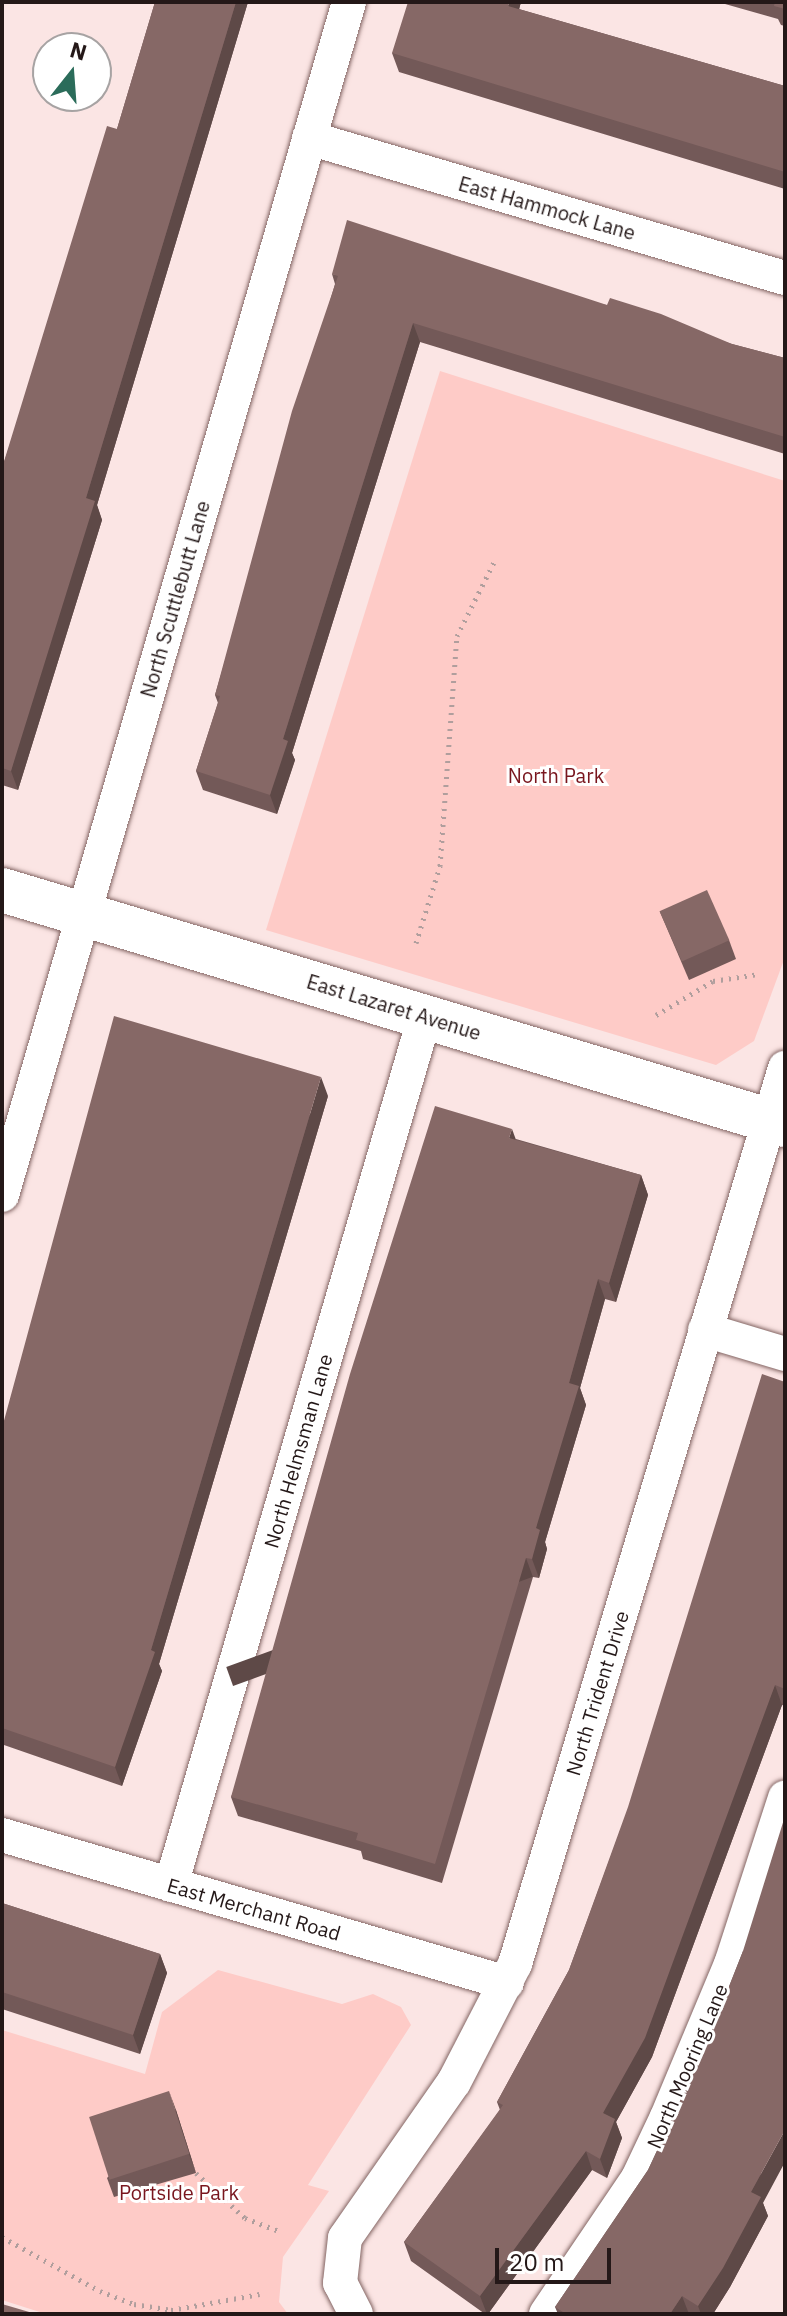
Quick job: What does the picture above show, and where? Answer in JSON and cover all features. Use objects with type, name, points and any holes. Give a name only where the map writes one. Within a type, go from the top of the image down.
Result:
[{"type":"street","name":"North Scuttlebutt Lane","points":[[2,1195],[349,2]]},
{"type":"street","name":"East Hammock Lane","points":[[309,138],[785,278]]},
{"type":"street","name":"East Lazaret Avenue","points":[[2,890],[776,1122]]},
{"type":"street","name":"North Helmsman Lane","points":[[171,1885],[425,1016]]},
{"type":"street","name":"North Trident Drive","points":[[356,2314],[340,2283],[345,2238],[454,2082],[507,1983],[705,1330],[776,1122],[785,1068]]},
{"type":"street","points":[[705,1330],[785,1354]]},
{"type":"street","name":"North Mooring Lane","points":[[546,2314],[638,2178],[667,2117],[731,1964],[785,1798]]},
{"type":"street","name":"East Merchant Road","points":[[2,1835],[507,1983]]},
{"type":"path","points":[[416,943],[440,866],[457,636],[494,562]]},
{"type":"path","points":[[656,1015],[713,981],[759,974]]},
{"type":"path","points":[[196,2173],[245,2218],[279,2231]]},
{"type":"path","points":[[2,2237],[100,2291],[134,2304],[171,2310],[260,2294]]},
{"type":"green space","name":"North Park","points":[[440,371],[785,481],[785,957],[754,1041],[716,1065],[266,930]]},
{"type":"green space","name":"Portside Park","points":[[218,1970],[342,2004],[373,1994],[401,2007],[411,2025],[308,2185],[329,2191],[283,2257],[279,2302],[288,2314],[46,2314],[2,2300],[2,2030],[145,2074],[162,2012]]},
{"type":"building","points":[[155,2],[236,2],[86,498],[95,501],[11,771],[2,768],[2,468],[107,126],[117,129]]},
{"type":"building","points":[[408,2],[509,2],[508,6],[785,86],[785,172],[392,53]]},
{"type":"building","points":[[775,2],[785,2],[785,9],[774,6]]},
{"type":"building","points":[[347,220],[607,305],[610,298],[661,314],[732,344],[785,358],[785,437],[413,323],[283,739],[288,741],[270,795],[196,771],[220,696],[215,695],[292,411],[338,276],[332,274]]},
{"type":"building","points":[[707,890],[729,940],[682,961],[659,911]]},
{"type":"building","points":[[114,1016],[321,1077],[151,1650],[155,1652],[115,1767],[2,1728],[2,1428]]},
{"type":"building","points":[[435,1106],[512,1129],[509,1138],[641,1175],[609,1283],[598,1279],[569,1383],[579,1386],[536,1528],[540,1530],[532,1559],[526,1558],[435,1864],[356,1840],[358,1833],[231,1797],[350,1374]]},
{"type":"building","points":[[762,1374],[785,1382],[785,1689],[775,1685],[645,2038],[603,2113],[615,2119],[600,2159],[586,2151],[480,2296],[404,2242],[503,2105],[497,2102],[569,1970],[628,1807]]},
{"type":"building","points":[[785,1816],[785,2130],[751,2192],[761,2197],[723,2268],[698,2306],[682,2296],[670,2314],[566,2314],[555,2307],[648,2170],[706,2045],[743,1951]]},
{"type":"building","points":[[2,1903],[160,1954],[133,2035],[2,1992]]},
{"type":"building","points":[[169,2091],[189,2154],[110,2180],[89,2117]]},
{"type":"building","points":[[2,2304],[36,2314],[2,2314]]}]
